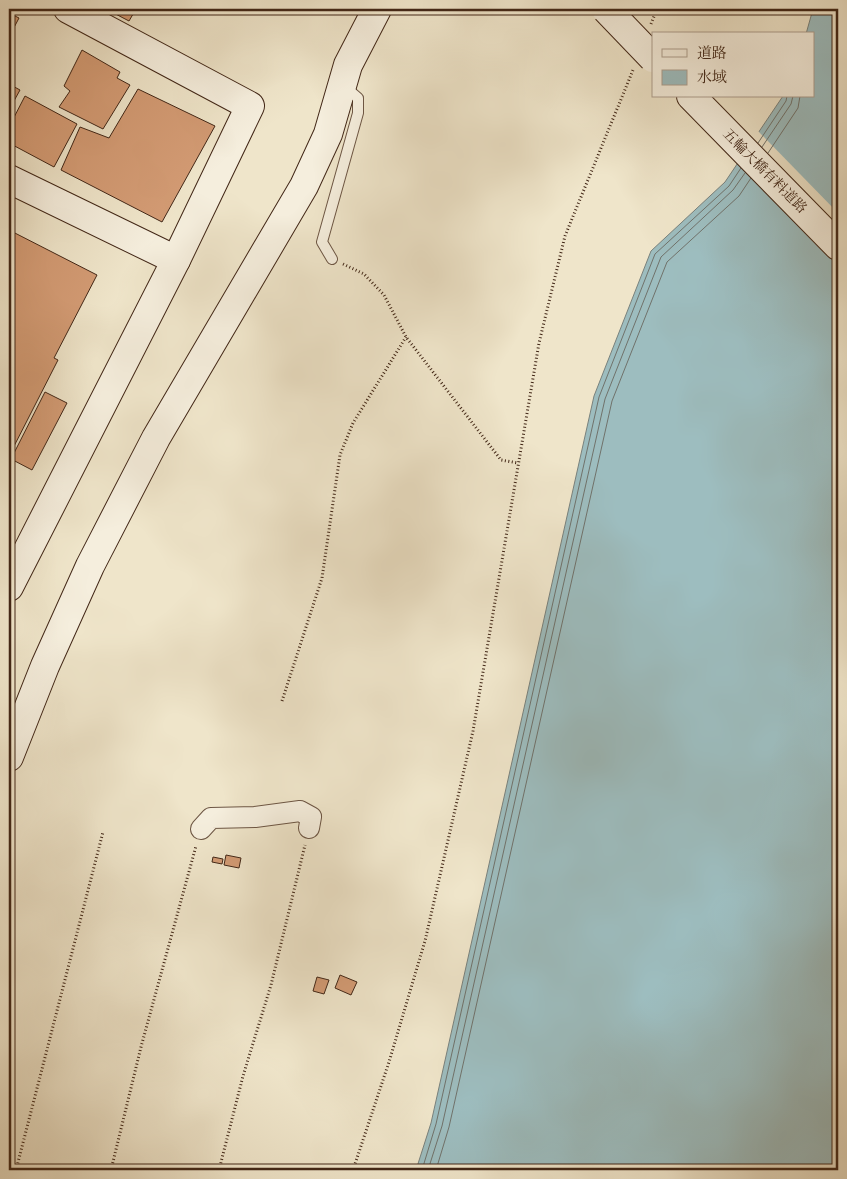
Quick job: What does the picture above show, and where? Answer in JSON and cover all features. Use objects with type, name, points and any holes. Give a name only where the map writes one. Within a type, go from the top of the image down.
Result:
[{"type":"street","points":[[9,587],[176,260],[250,106],[68,9]]},
{"type":"street","points":[[9,757],[45,666],[90,566],[156,438],[304,186],[328,134],[348,65],[377,9]]},
{"type":"street","points":[[606,9],[644,61]]},
{"type":"street","name":"五輪大橋有料道路","points":[[693,98],[838,246]]},
{"type":"street","points":[[9,179],[176,260]]},
{"type":"street","points":[[201,829],[211,818],[300,811],[311,817],[309,828]]},
{"type":"lane","points":[[332,259],[322,242],[358,113],[358,98],[342,84]]},
{"type":"path","points":[[650,27],[657,9]]},
{"type":"path","points":[[353,1170],[425,941],[473,731],[539,343],[565,236],[644,61]]},
{"type":"path","points":[[332,259],[364,274],[384,296],[406,337],[501,460],[518,463]]},
{"type":"path","points":[[282,701],[322,578],[340,455],[353,423],[406,337]]},
{"type":"path","points":[[219,1170],[243,1076],[271,985],[309,828]]},
{"type":"path","points":[[111,1170],[141,1047],[201,829]]},
{"type":"path","points":[[16,1170],[103,832]]},
{"type":"water","points":[[813,9],[838,9],[838,1170],[416,1170],[431,1123],[594,396],[651,251],[725,182],[782,98],[814,98],[814,32],[807,32]]},
{"type":"pier","points":[[757,130],[838,213],[838,265],[736,161]]},
{"type":"building","points":[[106,9],[136,9],[129,21]]},
{"type":"building","points":[[9,13],[19,18],[9,37]]},
{"type":"building","points":[[82,50],[120,72],[117,78],[130,85],[103,129],[59,107],[70,91],[64,86]]},
{"type":"building","points":[[9,84],[20,90],[9,110]]},
{"type":"building","points":[[138,89],[215,126],[162,222],[61,170],[80,127],[109,138]]},
{"type":"building","points":[[25,96],[77,124],[54,167],[9,143],[9,127]]},
{"type":"building","points":[[9,230],[97,275],[54,358],[58,360],[9,456]]},
{"type":"building","points":[[45,392],[67,403],[32,470],[11,459]]},
{"type":"building","points":[[226,855],[241,858],[239,868],[224,865]]},
{"type":"building","points":[[213,857],[223,859],[222,864],[212,862]]},
{"type":"building","points":[[340,975],[357,982],[351,995],[335,988]]},
{"type":"building","points":[[317,977],[329,980],[324,994],[313,991]]}]
